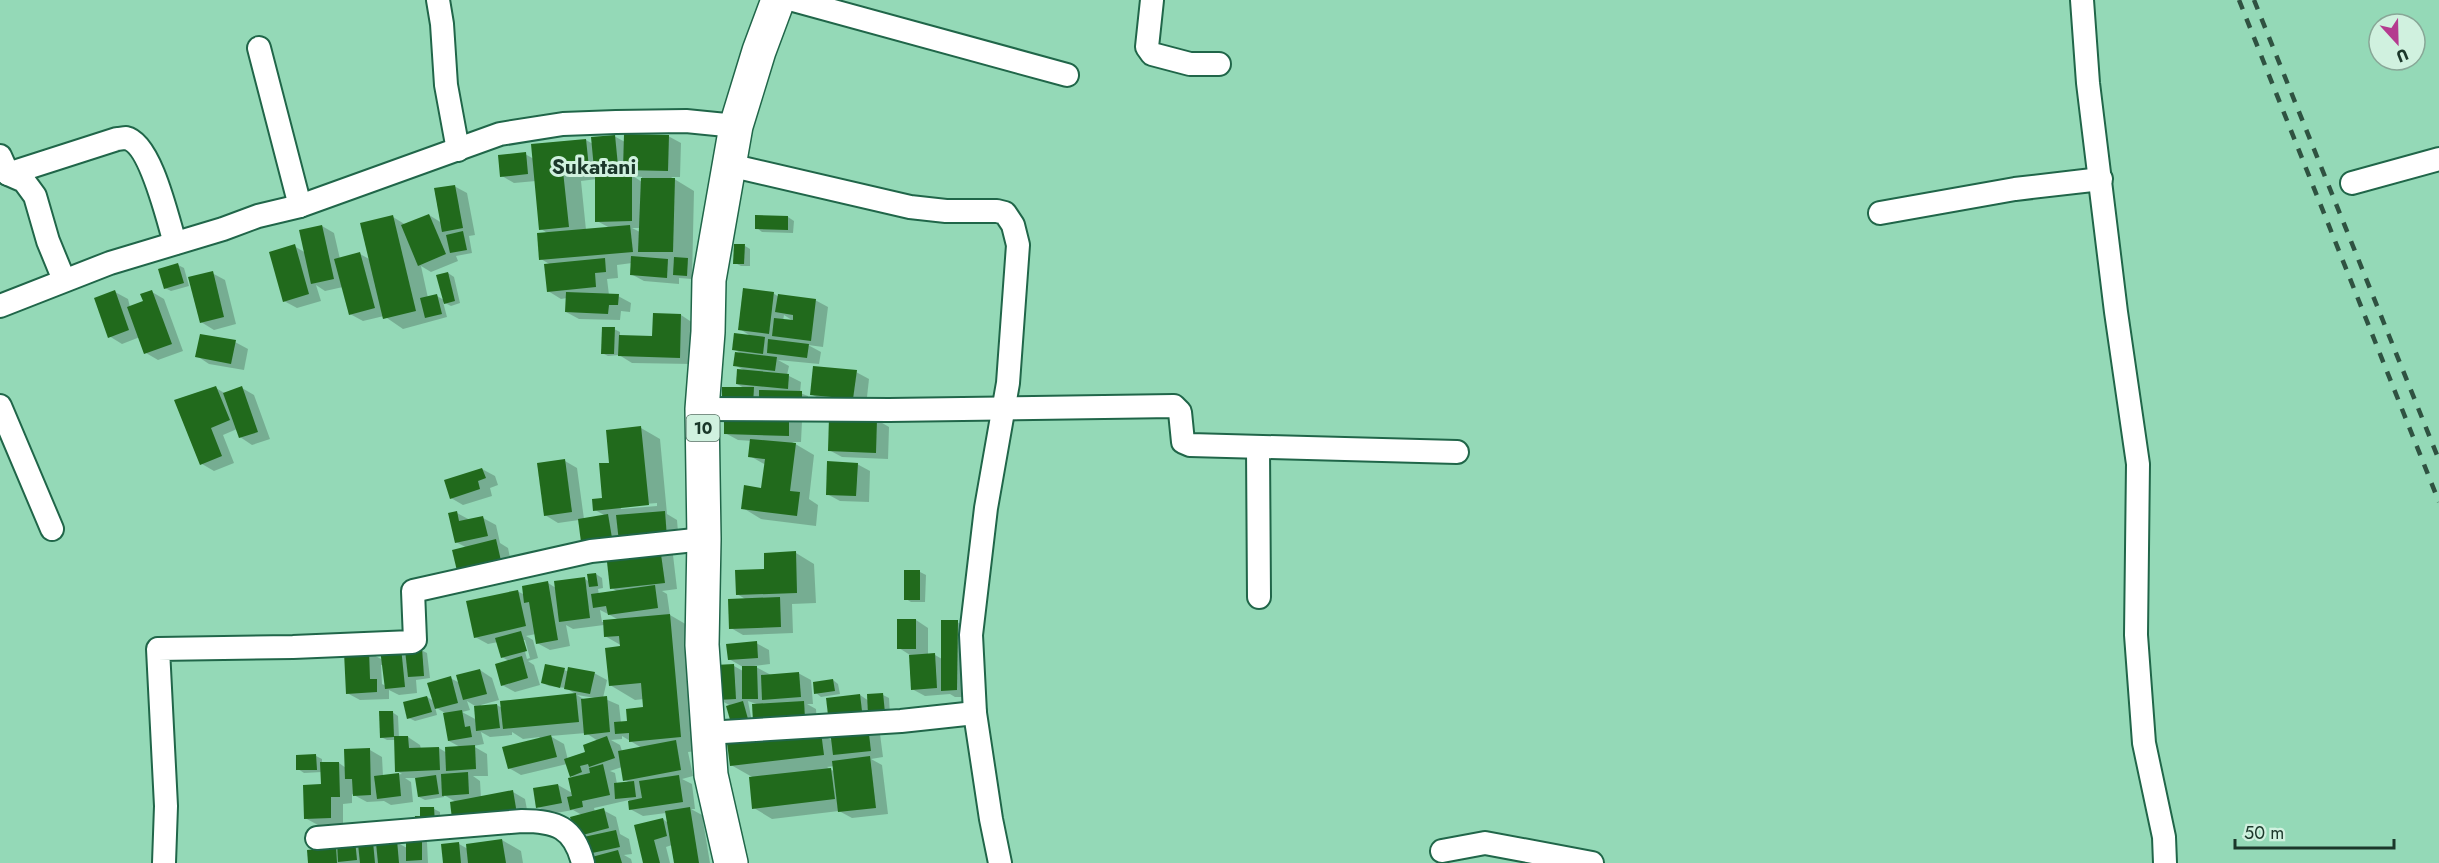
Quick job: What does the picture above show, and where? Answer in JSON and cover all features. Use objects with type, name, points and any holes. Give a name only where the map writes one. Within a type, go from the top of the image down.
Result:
[{"type":"highway","name":"10","points":[[730,863],[711,775],[702,645],[704,539],[702,409],[708,332],[709,280],[735,126],[778,0]]},
{"type":"street","points":[[438,0],[446,85],[458,150]]},
{"type":"street","points":[[793,0],[1067,75]]},
{"type":"street","points":[[1152,0],[1147,48],[1152,54],[1191,64],[1220,64]]},
{"type":"street","points":[[2082,0],[2088,83],[2116,312],[2138,464],[2136,634],[2144,743],[2164,837],[2165,863]]},
{"type":"street","points":[[260,48],[300,206]]},
{"type":"street","points":[[0,306],[64,280],[258,216],[300,206],[500,134],[563,124],[686,122],[735,126]]},
{"type":"street","points":[[4,165],[127,138],[138,146],[150,164],[175,243]]},
{"type":"street","points":[[2352,183],[2439,159]]},
{"type":"street","points":[[4,165],[24,181],[34,196],[48,241],[64,280]]},
{"type":"street","points":[[729,165],[910,207],[946,211],[997,211],[1005,213],[1013,225],[1018,245],[1004,408],[986,508],[971,635],[975,713],[990,819],[1000,863]]},
{"type":"street","points":[[1880,213],[2015,189],[2101,179]]},
{"type":"street","points":[[0,406],[52,529]]},
{"type":"street","points":[[702,409],[1174,406],[1180,412],[1183,442],[1186,444],[1258,448],[1457,452]]},
{"type":"street","points":[[1258,448],[1259,597]]},
{"type":"street","points":[[164,863],[166,807],[158,649],[412,642],[415,640],[412,591],[591,551],[704,539]]},
{"type":"street","points":[[707,733],[901,721],[975,713]]},
{"type":"street","points":[[317,838],[544,821],[569,832],[584,863]]},
{"type":"street","points":[[1442,851],[1485,843],[1592,863]]},
{"type":"building","points":[[624,134],[669,135],[668,171],[623,170]]},
{"type":"building","points":[[615,135],[618,166],[594,169],[591,137]]},
{"type":"building","points":[[586,139],[589,168],[563,171],[569,227],[539,230],[531,144]]},
{"type":"building","points":[[526,152],[528,174],[500,177],[498,155]]},
{"type":"building","points":[[595,175],[632,175],[632,221],[595,222]]},
{"type":"building","points":[[641,178],[675,178],[673,252],[638,252]]},
{"type":"building","points":[[455,185],[463,228],[442,232],[434,188]]},
{"type":"building","points":[[429,214],[446,254],[418,266],[401,225]]},
{"type":"building","points":[[393,215],[416,311],[383,319],[360,223]]},
{"type":"building","points":[[755,215],[788,216],[788,230],[755,229]]},
{"type":"building","points":[[322,225],[334,279],[311,284],[299,230]]},
{"type":"building","points":[[630,225],[633,252],[539,260],[537,233]]},
{"type":"building","points":[[463,231],[467,250],[450,253],[446,235]]},
{"type":"building","points":[[295,244],[309,294],[283,302],[269,252]]},
{"type":"building","points":[[734,244],[745,244],[744,264],[733,264]]},
{"type":"building","points":[[360,252],[375,308],[349,315],[334,259]]},
{"type":"building","points":[[631,256],[668,259],[667,278],[630,275]]},
{"type":"building","points":[[674,257],[688,258],[687,276],[673,275]]},
{"type":"building","points":[[605,258],[606,272],[595,273],[596,287],[547,292],[544,264]]},
{"type":"building","points":[[178,263],[184,283],[164,289],[158,269]]},
{"type":"building","points":[[213,271],[224,317],[200,323],[188,277]]},
{"type":"building","points":[[448,272],[455,301],[444,304],[436,275]]},
{"type":"building","points":[[743,288],[774,292],[769,334],[738,330]]},
{"type":"building","points":[[115,290],[129,330],[108,338],[94,298]]},
{"type":"building","points":[[152,290],[172,344],[144,354],[127,307],[143,301],[140,294]]},
{"type":"building","points":[[566,292],[619,294],[618,305],[609,305],[608,314],[565,312]]},
{"type":"building","points":[[437,294],[442,314],[425,318],[420,298]]},
{"type":"building","points":[[778,294],[816,299],[811,341],[772,336],[774,318],[793,320],[793,315],[775,312]]},
{"type":"building","points":[[653,313],[681,314],[680,358],[618,356],[619,335],[652,336]]},
{"type":"building","points":[[602,327],[615,327],[614,354],[601,354]]},
{"type":"building","points":[[734,333],[765,337],[763,354],[732,350]]},
{"type":"building","points":[[200,334],[236,340],[231,364],[195,357]]},
{"type":"building","points":[[768,339],[809,344],[807,358],[767,353]]},
{"type":"building","points":[[735,352],[777,357],[775,371],[733,366]]},
{"type":"building","points":[[813,366],[857,370],[853,399],[810,395]]},
{"type":"building","points":[[737,369],[789,374],[788,389],[736,384]]},
{"type":"building","points":[[216,386],[230,420],[211,428],[222,456],[200,465],[174,400]]},
{"type":"building","points":[[242,386],[258,432],[239,438],[223,393]]},
{"type":"building","points":[[722,387],[754,387],[753,406],[722,406]]},
{"type":"building","points":[[759,390],[802,391],[802,403],[759,401]]},
{"type":"building","points":[[724,410],[789,413],[789,436],[724,434]]},
{"type":"building","points":[[829,417],[877,419],[876,453],[828,451]]},
{"type":"building","points":[[641,426],[649,505],[593,511],[592,499],[602,498],[599,463],[609,463],[606,430]]},
{"type":"building","points":[[750,439],[796,443],[790,491],[800,492],[797,516],[741,509],[744,485],[761,488],[765,459],[748,457]]},
{"type":"building","points":[[565,459],[572,512],[544,516],[537,463]]},
{"type":"building","points":[[827,461],[858,463],[856,496],[826,495]]},
{"type":"building","points":[[482,468],[486,478],[478,481],[480,489],[450,499],[444,480]]},
{"type":"building","points":[[457,511],[459,521],[483,516],[488,536],[455,543],[448,513]]},
{"type":"building","points":[[665,511],[667,538],[619,542],[616,515]]},
{"type":"building","points":[[608,514],[612,538],[581,542],[578,519]]},
{"type":"building","points":[[496,539],[502,565],[458,575],[452,550]]},
{"type":"building","points":[[660,547],[665,583],[610,589],[606,553]]},
{"type":"building","points":[[796,551],[797,593],[736,595],[735,570],[764,569],[764,553]]},
{"type":"building","points":[[904,570],[920,570],[920,600],[904,600]]},
{"type":"building","points":[[596,573],[598,586],[589,587],[587,574]]},
{"type":"building","points":[[585,577],[590,618],[559,622],[554,581]]},
{"type":"building","points":[[548,581],[558,640],[536,644],[529,602],[524,603],[522,586]]},
{"type":"building","points":[[655,585],[658,608],[608,615],[606,606],[593,608],[591,594]]},
{"type":"building","points":[[518,590],[526,626],[474,638],[466,601]]},
{"type":"building","points":[[780,597],[781,627],[729,629],[728,599]]},
{"type":"building","points":[[670,614],[681,737],[629,742],[629,733],[615,734],[614,722],[627,721],[626,709],[643,707],[641,683],[609,686],[605,648],[620,646],[619,636],[604,637],[603,620]]},
{"type":"building","points":[[897,619],[916,619],[916,649],[897,649]]},
{"type":"building","points":[[941,620],[958,620],[957,690],[941,691]]},
{"type":"building","points":[[521,631],[527,651],[501,658],[495,638]]},
{"type":"building","points":[[757,641],[758,658],[728,660],[726,644]]},
{"type":"building","points":[[401,647],[405,687],[385,689],[380,649]]},
{"type":"building","points":[[422,648],[424,676],[408,677],[405,650]]},
{"type":"building","points":[[369,650],[370,679],[377,679],[377,692],[346,694],[344,652]]},
{"type":"building","points":[[935,653],[937,688],[911,690],[909,655]]},
{"type":"building","points":[[522,656],[528,678],[501,686],[495,664]]},
{"type":"building","points":[[545,664],[565,668],[560,688],[541,683]]},
{"type":"building","points":[[734,664],[736,699],[717,700],[715,665]]},
{"type":"building","points":[[742,666],[757,666],[758,699],[742,699]]},
{"type":"building","points":[[568,667],[595,672],[590,694],[564,689]]},
{"type":"building","points":[[480,669],[487,694],[463,700],[456,675]]},
{"type":"building","points":[[799,672],[801,697],[762,700],[761,675]]},
{"type":"building","points":[[451,676],[458,703],[435,709],[427,683]]},
{"type":"building","points":[[833,679],[835,691],[814,694],[813,682]]},
{"type":"building","points":[[576,693],[579,722],[503,729],[500,701]]},
{"type":"building","points":[[883,693],[885,713],[868,714],[867,694]]},
{"type":"building","points":[[860,694],[862,711],[828,715],[826,698]]},
{"type":"building","points":[[427,696],[432,712],[407,719],[403,702]]},
{"type":"building","points":[[607,696],[610,732],[584,735],[581,699]]},
{"type":"building","points":[[743,701],[748,719],[731,723],[726,706]]},
{"type":"building","points":[[804,701],[805,718],[753,722],[752,704]]},
{"type":"building","points":[[497,704],[500,728],[476,731],[474,706]]},
{"type":"building","points":[[462,710],[465,727],[470,726],[472,737],[448,741],[443,713]]},
{"type":"building","points":[[379,711],[393,711],[394,737],[380,738]]},
{"type":"building","points":[[868,726],[871,751],[833,755],[830,730]]},
{"type":"building","points":[[821,732],[824,755],[730,766],[727,743]]},
{"type":"building","points":[[551,735],[557,757],[508,769],[502,747]]},
{"type":"building","points":[[394,736],[408,736],[409,748],[439,747],[440,770],[395,772]]},
{"type":"building","points":[[607,736],[615,758],[589,767],[588,764],[580,766],[582,772],[570,777],[564,759],[585,752],[583,745]]},
{"type":"building","points":[[676,740],[681,770],[623,781],[618,751]]},
{"type":"building","points":[[475,745],[476,769],[446,771],[445,747]]},
{"type":"building","points":[[370,748],[371,795],[353,796],[352,779],[345,779],[344,749]]},
{"type":"building","points":[[316,754],[317,770],[296,770],[296,755]]},
{"type":"building","points":[[870,756],[876,808],[838,812],[832,761]]},
{"type":"building","points":[[320,762],[339,762],[340,797],[331,797],[331,818],[304,819],[303,785],[321,784]]},
{"type":"building","points":[[603,764],[610,795],[582,801],[583,807],[570,810],[567,797],[572,796],[568,778],[590,773],[589,768]]},
{"type":"building","points":[[831,768],[835,799],[752,809],[749,777]]},
{"type":"building","points":[[468,772],[469,794],[442,796],[441,774]]},
{"type":"building","points":[[399,773],[401,796],[377,799],[374,776]]},
{"type":"building","points":[[436,775],[439,794],[418,797],[415,778]]},
{"type":"building","points":[[679,775],[683,802],[629,810],[628,801],[642,798],[639,781]]},
{"type":"building","points":[[634,781],[636,797],[615,799],[614,783]]},
{"type":"building","points":[[558,784],[562,803],[536,808],[533,788]]},
{"type":"building","points":[[513,790],[517,814],[452,819],[450,802]]},
{"type":"building","points":[[420,807],[434,807],[435,824],[415,824],[415,816],[420,816]]},
{"type":"building","points":[[690,807],[699,863],[674,863],[665,811]]},
{"type":"building","points":[[604,808],[609,828],[575,837],[570,817]]},
{"type":"building","points":[[663,818],[667,836],[654,840],[660,863],[643,863],[634,825]]},
{"type":"building","points":[[616,830],[620,847],[583,855],[579,838]]},
{"type":"building","points":[[422,837],[422,860],[406,861],[406,838]]},
{"type":"building","points":[[502,839],[506,863],[468,863],[466,844]]},
{"type":"building","points":[[355,840],[357,860],[338,862],[337,842]]},
{"type":"building","points":[[397,840],[399,863],[378,863],[376,843]]},
{"type":"building","points":[[373,842],[375,863],[360,863],[358,844]]},
{"type":"building","points":[[459,842],[461,863],[443,863],[441,844]]},
{"type":"building","points":[[336,847],[337,863],[308,863],[307,850]]},
{"type":"building","points":[[618,850],[622,863],[589,863],[588,858]]},
{"type":"railway","points":[[2239,0],[2439,502]]},
{"type":"railway","points":[[2254,0],[2439,460]]},
{"type":"district","name":"Sukatani","points":[[594,167]]}]
